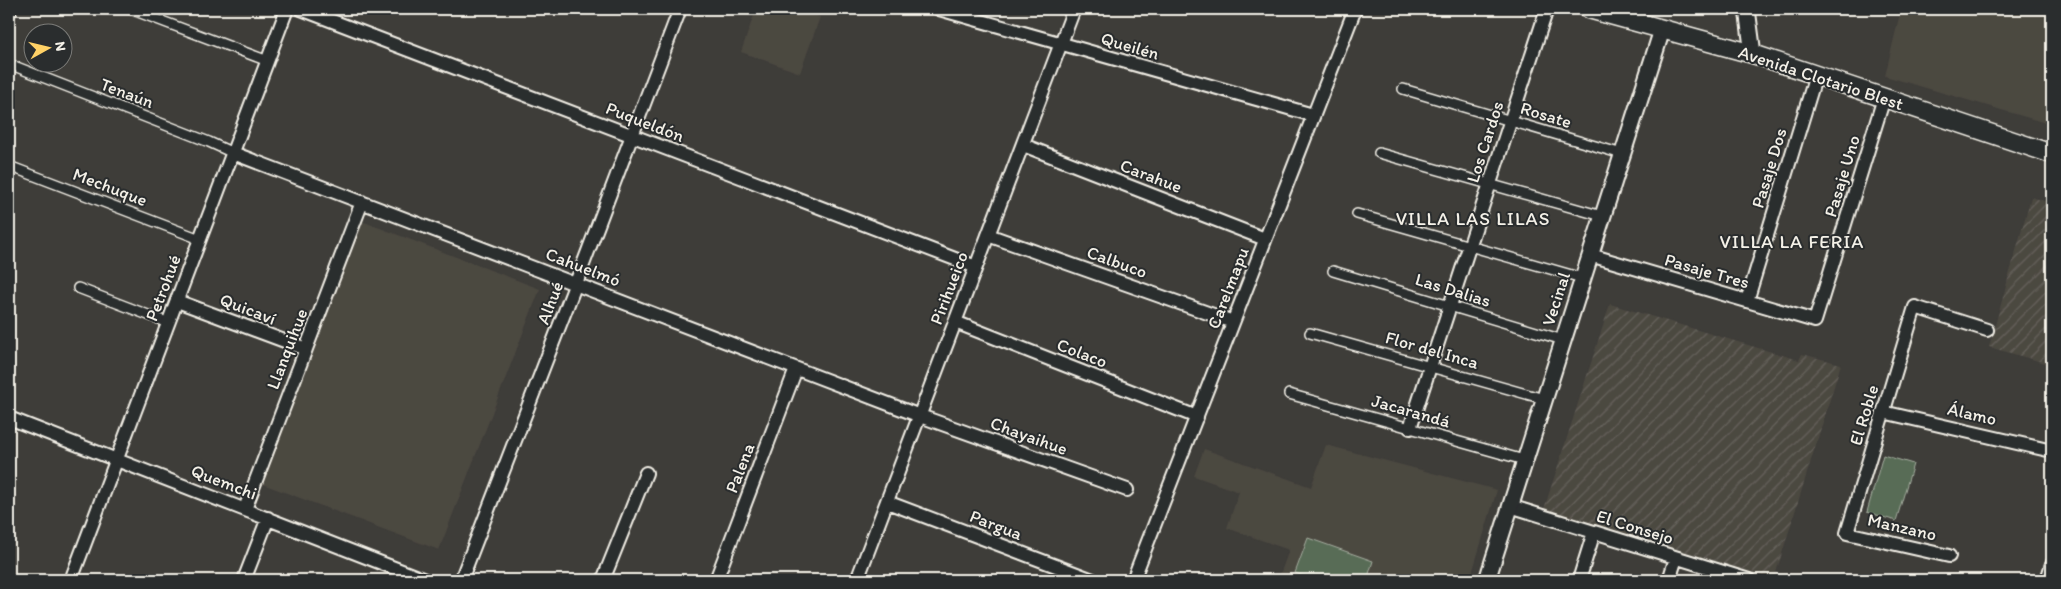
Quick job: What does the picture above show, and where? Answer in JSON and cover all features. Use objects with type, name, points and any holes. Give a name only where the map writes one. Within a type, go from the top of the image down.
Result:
[{"type":"main road","name":"Avenida Clotario Blest","points":[[1588,9],[1753,54],[2052,154]]},
{"type":"street","points":[[130,9],[268,60]]},
{"type":"street","name":"Petrohué","points":[[71,580],[287,9]]},
{"type":"street","name":"Puqueldón","points":[[301,9],[976,267]]},
{"type":"street","name":"Alhué","points":[[461,580],[680,9]]},
{"type":"street","name":"Queilén","points":[[939,9],[1314,115]]},
{"type":"street","name":"Pirihueico","points":[[857,580],[1074,9]]},
{"type":"street","name":"Carelmapu","points":[[1134,580],[1355,9]]},
{"type":"street","name":"Los Cardos","points":[[1410,428],[1547,9]]},
{"type":"street","points":[[1747,9],[1753,54]]},
{"type":"street","name":"Vecinal","points":[[1488,580],[1524,460],[1662,30]]},
{"type":"street","name":"Tenaún","points":[[9,64],[209,142],[232,154]]},
{"type":"street","name":"Pasaje Dos","points":[[1747,301],[1816,75]]},
{"type":"street","name":"Rosate","points":[[1403,89],[1622,154]]},
{"type":"street","name":"Pasaje Uno","points":[[1815,321],[1884,98]]},
{"type":"street","name":"Carahue","points":[[1023,145],[1265,240]]},
{"type":"street","points":[[1380,153],[1602,216]]},
{"type":"street","name":"Cahuelmó","points":[[232,154],[576,283],[920,416]]},
{"type":"street","name":"Mechuque","points":[[9,166],[200,239]]},
{"type":"street","name":"Llanquihue","points":[[245,509],[362,202]]},
{"type":"street","points":[[1357,214],[1582,278]]},
{"type":"street","name":"Calbuco","points":[[988,235],[1233,322]]},
{"type":"street","name":"Pasaje Tres","points":[[1590,255],[1815,321]]},
{"type":"street","name":"Las Dalias","points":[[1333,271],[1563,340]]},
{"type":"street","points":[[78,288],[169,323]]},
{"type":"street","name":"Quicaví","points":[[177,301],[306,349]]},
{"type":"street","name":"El Roble","points":[[1847,533],[1915,307],[1987,330]]},
{"type":"street","name":"Colaco","points":[[955,322],[1197,417]]},
{"type":"street","name":"Flor del Inca","points":[[1310,333],[1544,399]]},
{"type":"street","name":"Palena","points":[[716,580],[796,368]]},
{"type":"street","name":"Jacarandá","points":[[1289,394],[1524,460]]},
{"type":"street","name":"Álamo","points":[[1883,412],[2052,451]]},
{"type":"street","name":"Chayaihue","points":[[920,416],[1127,490]]},
{"type":"street","name":"Quemchi","points":[[9,418],[425,580]]},
{"type":"street","points":[[603,580],[646,473]]},
{"type":"street","name":"Pargua","points":[[887,502],[1092,580]]},
{"type":"street","name":"El Consejo","points":[[1510,506],[1749,580]]},
{"type":"street","points":[[244,580],[268,518]]},
{"type":"street","points":[[1579,580],[1594,532]]},
{"type":"street","name":"Manzano","points":[[1847,533],[1949,556]]},
{"type":"street","points":[[1669,580],[1676,558]]},
{"type":"street","points":[[2049,579],[2052,564]]},
{"type":"shaded area","points":[[756,9],[796,9],[820,17],[800,73],[741,52]]},
{"type":"shaded area","points":[[1901,9],[2046,9],[2052,67],[2052,123],[2046,123],[1885,76]]},
{"type":"shaded area","points":[[2031,197],[2052,203],[2052,365],[1989,347]]},
{"type":"shaded area","points":[[359,220],[540,289],[439,550],[260,483]]},
{"type":"shaded area","points":[[1610,304],[1799,360],[1802,354],[1841,364],[1774,579],[1544,509]]},
{"type":"shaded area","points":[[1326,445],[1497,490],[1470,580],[1278,580],[1289,550],[1227,528],[1239,492],[1194,476],[1204,449],[1311,487]]},
{"type":"green space","points":[[1883,455],[1913,464],[1896,521],[1867,512]]},
{"type":"green space","points":[[1308,538],[1373,561],[1367,580],[1316,580],[1295,573]]},
{"type":"district","name":"VILLA LAS LILAS","points":[[1473,218]]},
{"type":"district","name":"VILLA LA FERIA","points":[[1792,241]]}]
